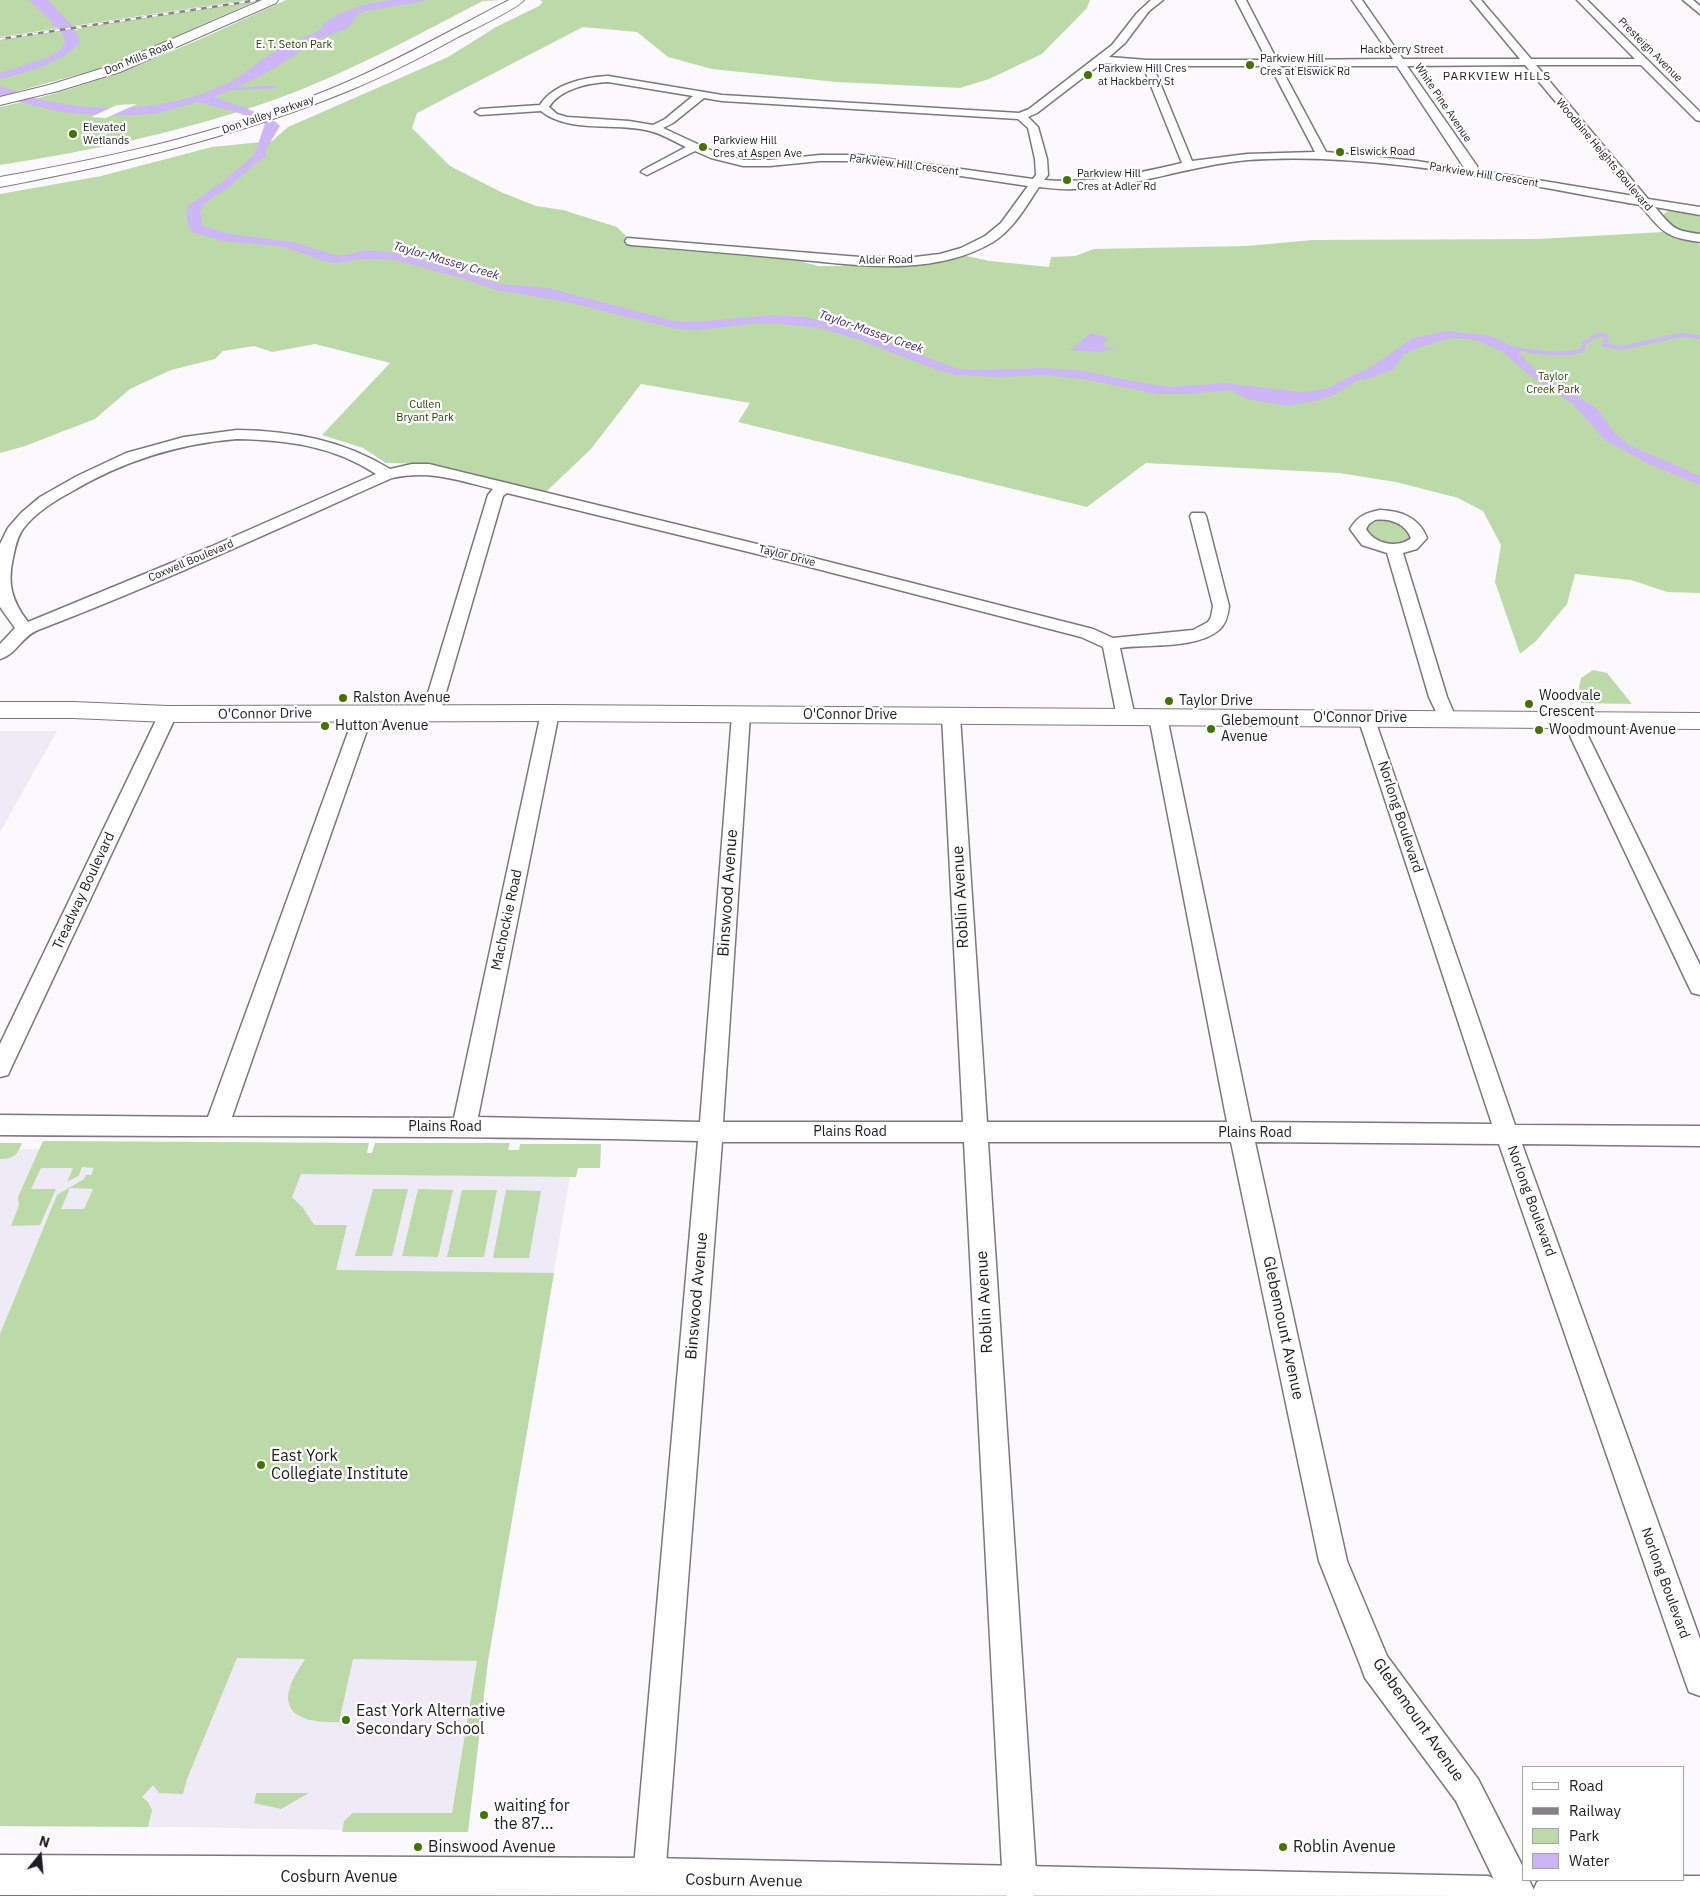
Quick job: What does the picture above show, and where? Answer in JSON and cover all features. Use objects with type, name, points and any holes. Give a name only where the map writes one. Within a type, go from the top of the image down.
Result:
[{"type":"main road","name":"Don Mills Road","points":[[0,101],[53,88],[138,60],[272,0]]},
{"type":"main road","name":"Don Valley Parkway","points":[[0,182],[109,161],[351,85],[518,0]]},
{"type":"main road","name":"Don Valley Parkway","points":[[279,108],[496,1]]},
{"type":"main road","name":"Don Valley Parkway","points":[[0,173],[108,152],[224,126]]},
{"type":"main road","name":"O'Connor Drive","points":[[0,710],[73,710],[168,714],[364,712],[1700,721]]},
{"type":"street","points":[[480,112],[543,108],[544,104],[555,96],[593,75],[701,94],[978,115],[1021,116],[1033,110],[1101,60],[1124,40],[1143,10],[1158,0]]},
{"type":"street","points":[[1241,0],[1322,155]]},
{"type":"street","name":"White Pine Avenue","points":[[1358,0],[1471,166],[1471,172]]},
{"type":"street","name":"Woodbine Heights Boulevard","points":[[1476,0],[1667,229],[1679,235],[1700,238]]},
{"type":"street","name":"Presteign Avenue","points":[[1582,0],[1643,62],[1696,108],[1700,118]]},
{"type":"street","points":[[1688,0],[1700,10]]},
{"type":"street","name":"Hackberry Street","points":[[1101,60],[1148,62],[1643,62]]},
{"type":"street","points":[[1148,62],[1184,158],[1189,165]]},
{"type":"street","points":[[654,128],[669,122],[701,94]]},
{"type":"street","name":"Parkview Hill Crescent","points":[[543,108],[553,116],[566,120],[629,124],[654,128],[724,160],[743,162],[770,163],[820,158],[860,158],[1034,183],[1073,186],[1119,181],[1189,165],[1255,156],[1322,155],[1387,160],[1471,172],[1700,212]]},
{"type":"street","name":"Alder Road","points":[[631,241],[864,262],[932,258],[956,252],[990,238],[1004,227],[1034,183],[1042,175],[1041,159],[1033,127],[1021,116]]},
{"type":"street","points":[[647,172],[694,147]]},
{"type":"street","points":[[24,629],[4,600],[1,575],[12,534],[29,514],[46,500],[83,477],[116,462],[187,442],[236,435],[262,435],[324,443],[362,458],[388,474]]},
{"type":"street","name":"Taylor Drive","points":[[388,474],[412,469],[429,469],[802,560],[1087,633],[1111,644]]},
{"type":"street","name":"Coxwell Boulevard","points":[[0,654],[24,629],[216,550],[388,474]]},
{"type":"street","points":[[431,713],[496,495],[504,488]]},
{"type":"street","points":[[1126,717],[1111,644],[1130,640],[1199,635],[1216,624],[1221,614],[1221,606],[1198,516]]},
{"type":"street","points":[[1394,549],[1438,697],[1447,718]]},
{"type":"street","points":[[217,1126],[364,712]]},
{"type":"street","name":"Machockie Road","points":[[464,1127],[550,713]]},
{"type":"street","name":"Treadway Boulevard","points":[[0,1068],[168,714]]},
{"type":"street","name":"Binswood Avenue","points":[[668,1884],[711,1132],[741,714]]},
{"type":"street","name":"Roblin Avenue","points":[[951,716],[1020,1887]]},
{"type":"street","name":"Glebemount Avenue","points":[[1158,717],[1242,1132],[1333,1561],[1376,1667],[1467,1790],[1520,1896]]},
{"type":"street","name":"Norlong Boulevard","points":[[1367,718],[1507,1135],[1700,1682]]},
{"type":"street","points":[[1574,719],[1580,738],[1700,986]]},
{"type":"street","name":"Plains Road","points":[[0,1125],[536,1127],[711,1132],[1242,1132],[1700,1136]]},
{"type":"street","name":"Cosburn Avenue","points":[[0,1875],[1020,1887],[1488,1896]]},
{"type":"street","points":[[1551,1896],[1700,1896]]},
{"type":"shaded area","points":[[0,731],[57,731],[0,832]]},
{"type":"shaded area","name":"East York Collegiate Institute","points":[[0,1149],[366,1153],[574,1152],[488,1661],[468,1832],[0,1826]]},
{"type":"green space","points":[[0,0],[246,0],[0,37]]},
{"type":"green space","name":"E. T. Seton Park","points":[[286,0],[501,0],[483,1],[351,68],[296,92],[235,113],[136,140],[0,165],[0,107],[74,87],[146,62]]},
{"type":"green space","name":"Taylor Creek Park","points":[[540,0],[1090,0],[1087,8],[1042,54],[989,79],[960,88],[837,82],[712,69],[668,57],[637,32],[583,27],[417,113],[412,128],[450,166],[501,192],[536,206],[563,210],[617,227],[626,236],[623,242],[792,259],[818,266],[876,266],[962,255],[990,261],[1049,267],[1051,257],[1075,256],[1094,249],[1246,246],[1313,240],[1538,239],[1663,232],[1697,243],[1700,245],[1700,593],[1667,592],[1631,580],[1575,574],[1567,604],[1536,641],[1520,654],[1495,582],[1501,545],[1483,511],[1458,498],[1396,482],[1339,473],[1146,463],[1087,507],[738,422],[750,403],[641,384],[591,449],[546,492],[436,464],[386,463],[363,448],[322,435],[390,363],[315,344],[272,352],[254,346],[223,351],[215,359],[171,370],[130,389],[95,419],[25,446],[0,453],[0,194],[101,176],[212,147],[272,141],[288,127],[448,57],[496,27],[539,6],[543,2]]},
{"type":"green space","name":"E. T. Seton Park","points":[[256,1],[106,67],[0,96],[0,40],[60,31],[61,34],[87,27]]},
{"type":"green space","points":[[1669,210],[1700,215],[1700,234],[1688,233],[1675,227],[1663,215]]},
{"type":"green space","points":[[1379,521],[1395,522],[1403,526],[1412,538],[1410,541],[1393,545],[1375,540],[1368,534],[1368,525]]},
{"type":"green space","points":[[1593,670],[1607,673],[1632,704],[1581,703],[1579,687],[1581,678]]},
{"type":"green space","name":"East York Collegiate Institute","points":[[43,1141],[369,1143],[367,1153],[372,1153],[375,1143],[510,1143],[508,1150],[519,1150],[520,1144],[601,1144],[600,1168],[578,1168],[576,1177],[301,1174],[292,1197],[303,1208],[314,1225],[347,1225],[336,1270],[554,1273],[488,1661],[468,1832],[342,1832],[344,1821],[353,1813],[452,1813],[477,1661],[353,1659],[339,1722],[321,1722],[302,1717],[290,1707],[288,1698],[290,1687],[305,1659],[237,1658],[187,1779],[183,1794],[159,1793],[153,1785],[142,1797],[148,1802],[152,1810],[148,1827],[0,1826],[0,1334],[57,1195],[84,1179],[86,1175],[91,1175],[94,1168],[82,1167],[80,1175],[67,1182],[73,1168],[41,1168],[31,1189],[56,1189],[40,1225],[11,1226],[19,1205],[18,1197]],"holes":[[[70,1188],[93,1189],[84,1209],[61,1209]]]},
{"type":"green space","points":[[0,1143],[22,1143],[14,1156],[0,1159]]},
{"type":"green space","points":[[373,1189],[408,1189],[392,1256],[355,1256]]},
{"type":"green space","points":[[418,1189],[453,1190],[438,1257],[402,1256]]},
{"type":"green space","points":[[462,1190],[497,1190],[484,1257],[447,1257]]},
{"type":"green space","points":[[506,1190],[541,1191],[529,1258],[493,1258]]},
{"type":"green space","points":[[256,1793],[309,1793],[281,1809],[254,1803]]},
{"type":"water","points":[[29,0],[48,0],[75,29],[80,43],[53,62],[0,79],[0,73],[49,57],[62,48],[65,40],[58,28],[51,25],[52,22]]},
{"type":"water","points":[[390,0],[429,0],[362,12],[344,30],[321,38],[267,72],[241,86],[213,97],[246,108],[276,122],[280,126],[265,151],[267,157],[261,159],[229,187],[205,203],[200,212],[203,226],[231,234],[292,242],[335,255],[346,255],[366,250],[413,257],[500,284],[548,288],[674,321],[694,322],[773,315],[806,317],[859,331],[955,368],[971,370],[1046,368],[1085,371],[1169,387],[1225,383],[1300,392],[1321,390],[1369,368],[1413,338],[1447,331],[1490,336],[1512,346],[1532,350],[1535,353],[1520,351],[1519,353],[1534,369],[1597,409],[1614,432],[1627,444],[1700,476],[1700,485],[1649,464],[1606,441],[1573,404],[1528,374],[1501,351],[1469,339],[1451,338],[1420,347],[1404,354],[1393,370],[1364,380],[1358,380],[1334,395],[1288,406],[1247,399],[1230,390],[1187,394],[1157,394],[1088,380],[1048,375],[998,377],[956,375],[820,328],[780,324],[750,324],[698,330],[677,329],[562,301],[496,290],[465,279],[395,260],[362,259],[337,263],[326,262],[285,247],[223,241],[192,232],[186,215],[189,205],[221,183],[252,157],[265,123],[236,112],[198,102],[154,114],[111,116],[60,112],[0,97],[0,86],[39,99],[87,107],[135,107],[183,99],[228,83],[274,52],[319,31],[327,22],[343,12],[366,4]]},
{"type":"water","points":[[1091,333],[1109,338],[1103,344],[1105,347],[1116,348],[1100,352],[1070,350]]},
{"type":"pier","points":[[137,104],[106,118],[91,117],[117,105]]},
{"type":"waterway","points":[[230,89],[275,87]]},
{"type":"waterway","points":[[1528,351],[1556,354],[1576,352],[1583,350],[1584,343],[1600,334],[1607,337],[1604,345],[1622,348],[1680,335],[1700,337]]},
{"type":"railway","points":[[0,39],[258,0]]},
{"type":"place","name":"Parkview Hill Cres at Elswick Rd","points":[[1250,65]]},
{"type":"place","name":"Parkview Hill Cres at Hackberry St","points":[[1088,75]]},
{"type":"place","name":"Elevated Wetlands","points":[[73,134]]},
{"type":"place","name":"Parkview Hill Cres at Aspen Ave","points":[[703,147]]},
{"type":"place","name":"Elswick Road","points":[[1340,152]]},
{"type":"place","name":"Parkview Hill Cres at Adler Rd","points":[[1067,180]]},
{"type":"place","name":"Ralston Avenue","points":[[343,698]]},
{"type":"place","name":"Taylor Drive","points":[[1169,701]]},
{"type":"place","name":"Woodvale Crescent","points":[[1529,704]]},
{"type":"place","name":"Hutton Avenue","points":[[325,726]]},
{"type":"place","name":"Glebemount Avenue","points":[[1211,729]]},
{"type":"place","name":"Woodmount Avenue","points":[[1539,730]]},
{"type":"place","name":"East York Collegiate Institute","points":[[261,1465]]},
{"type":"place","name":"East York Alternative Secondary School","points":[[346,1720]]},
{"type":"place","name":"waiting for the 87...","points":[[484,1815]]},
{"type":"place","name":"Binswood Avenue","points":[[418,1847]]},
{"type":"place","name":"Roblin Avenue","points":[[1283,1847]]},
{"type":"district","name":"PARKVIEW HILLS","points":[[1497,77]]},
{"type":"water label","name":"Taylor-Massey Creek","points":[[446,261]]},
{"type":"water label","name":"Taylor-Massey Creek","points":[[871,332]]},
{"type":"park label","name":"Cullen Bryant Park","points":[[425,411]]}]
